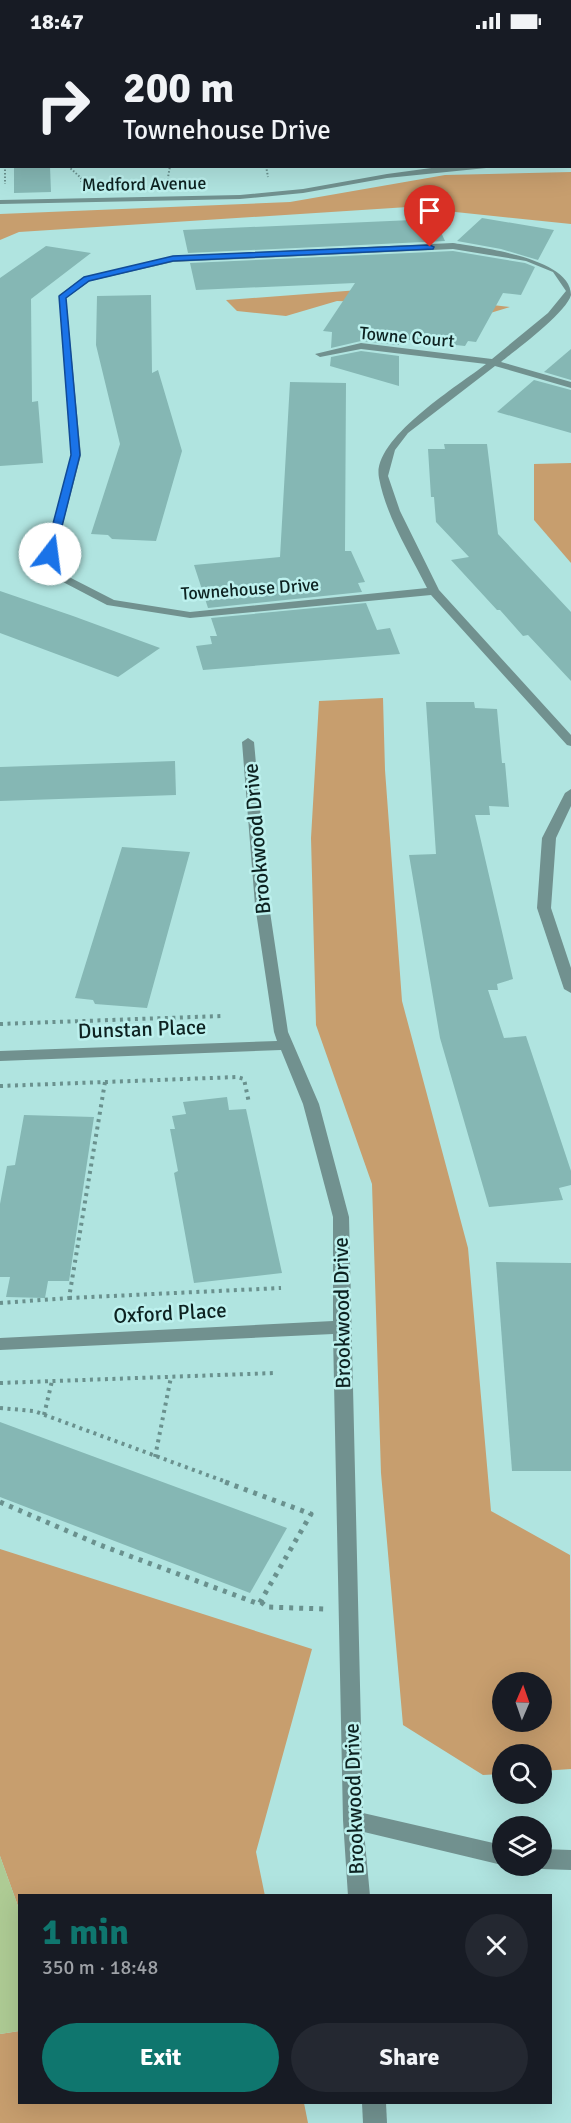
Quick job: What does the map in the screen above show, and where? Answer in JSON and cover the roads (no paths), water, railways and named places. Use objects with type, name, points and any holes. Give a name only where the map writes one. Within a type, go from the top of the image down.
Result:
[{"type":"street","name":"Medford Avenue","points":[[0,202],[240,197],[303,191],[387,176],[453,168]]},
{"type":"street","name":"Townehouse Drive","points":[[434,591],[190,615],[111,603],[67,580],[50,554],[76,455],[62,297],[87,279],[173,259],[453,246],[528,259],[556,270],[570,291],[551,315],[405,431],[390,450],[383,476],[395,511],[434,591],[571,742]]},
{"type":"street","name":"Towne Court","points":[[320,354],[361,346],[492,362]]},
{"type":"street","points":[[492,362],[571,386]]},
{"type":"street","name":"Brookwood Drive","points":[[248,742],[262,905],[280,1032],[311,1104],[341,1217],[353,1820],[359,1894]]},
{"type":"street","points":[[571,793],[549,838],[544,908],[571,989]]},
{"type":"street","name":"Dunstan Place","points":[[0,1056],[286,1045]]},
{"type":"street","name":"Oxford Place","points":[[0,1344],[342,1327]]},
{"type":"street","points":[[353,1820],[492,1853]]},
{"type":"street","points":[[552,1859],[571,1860]]},
{"type":"street","points":[[374,2104],[375,2123]]}]
